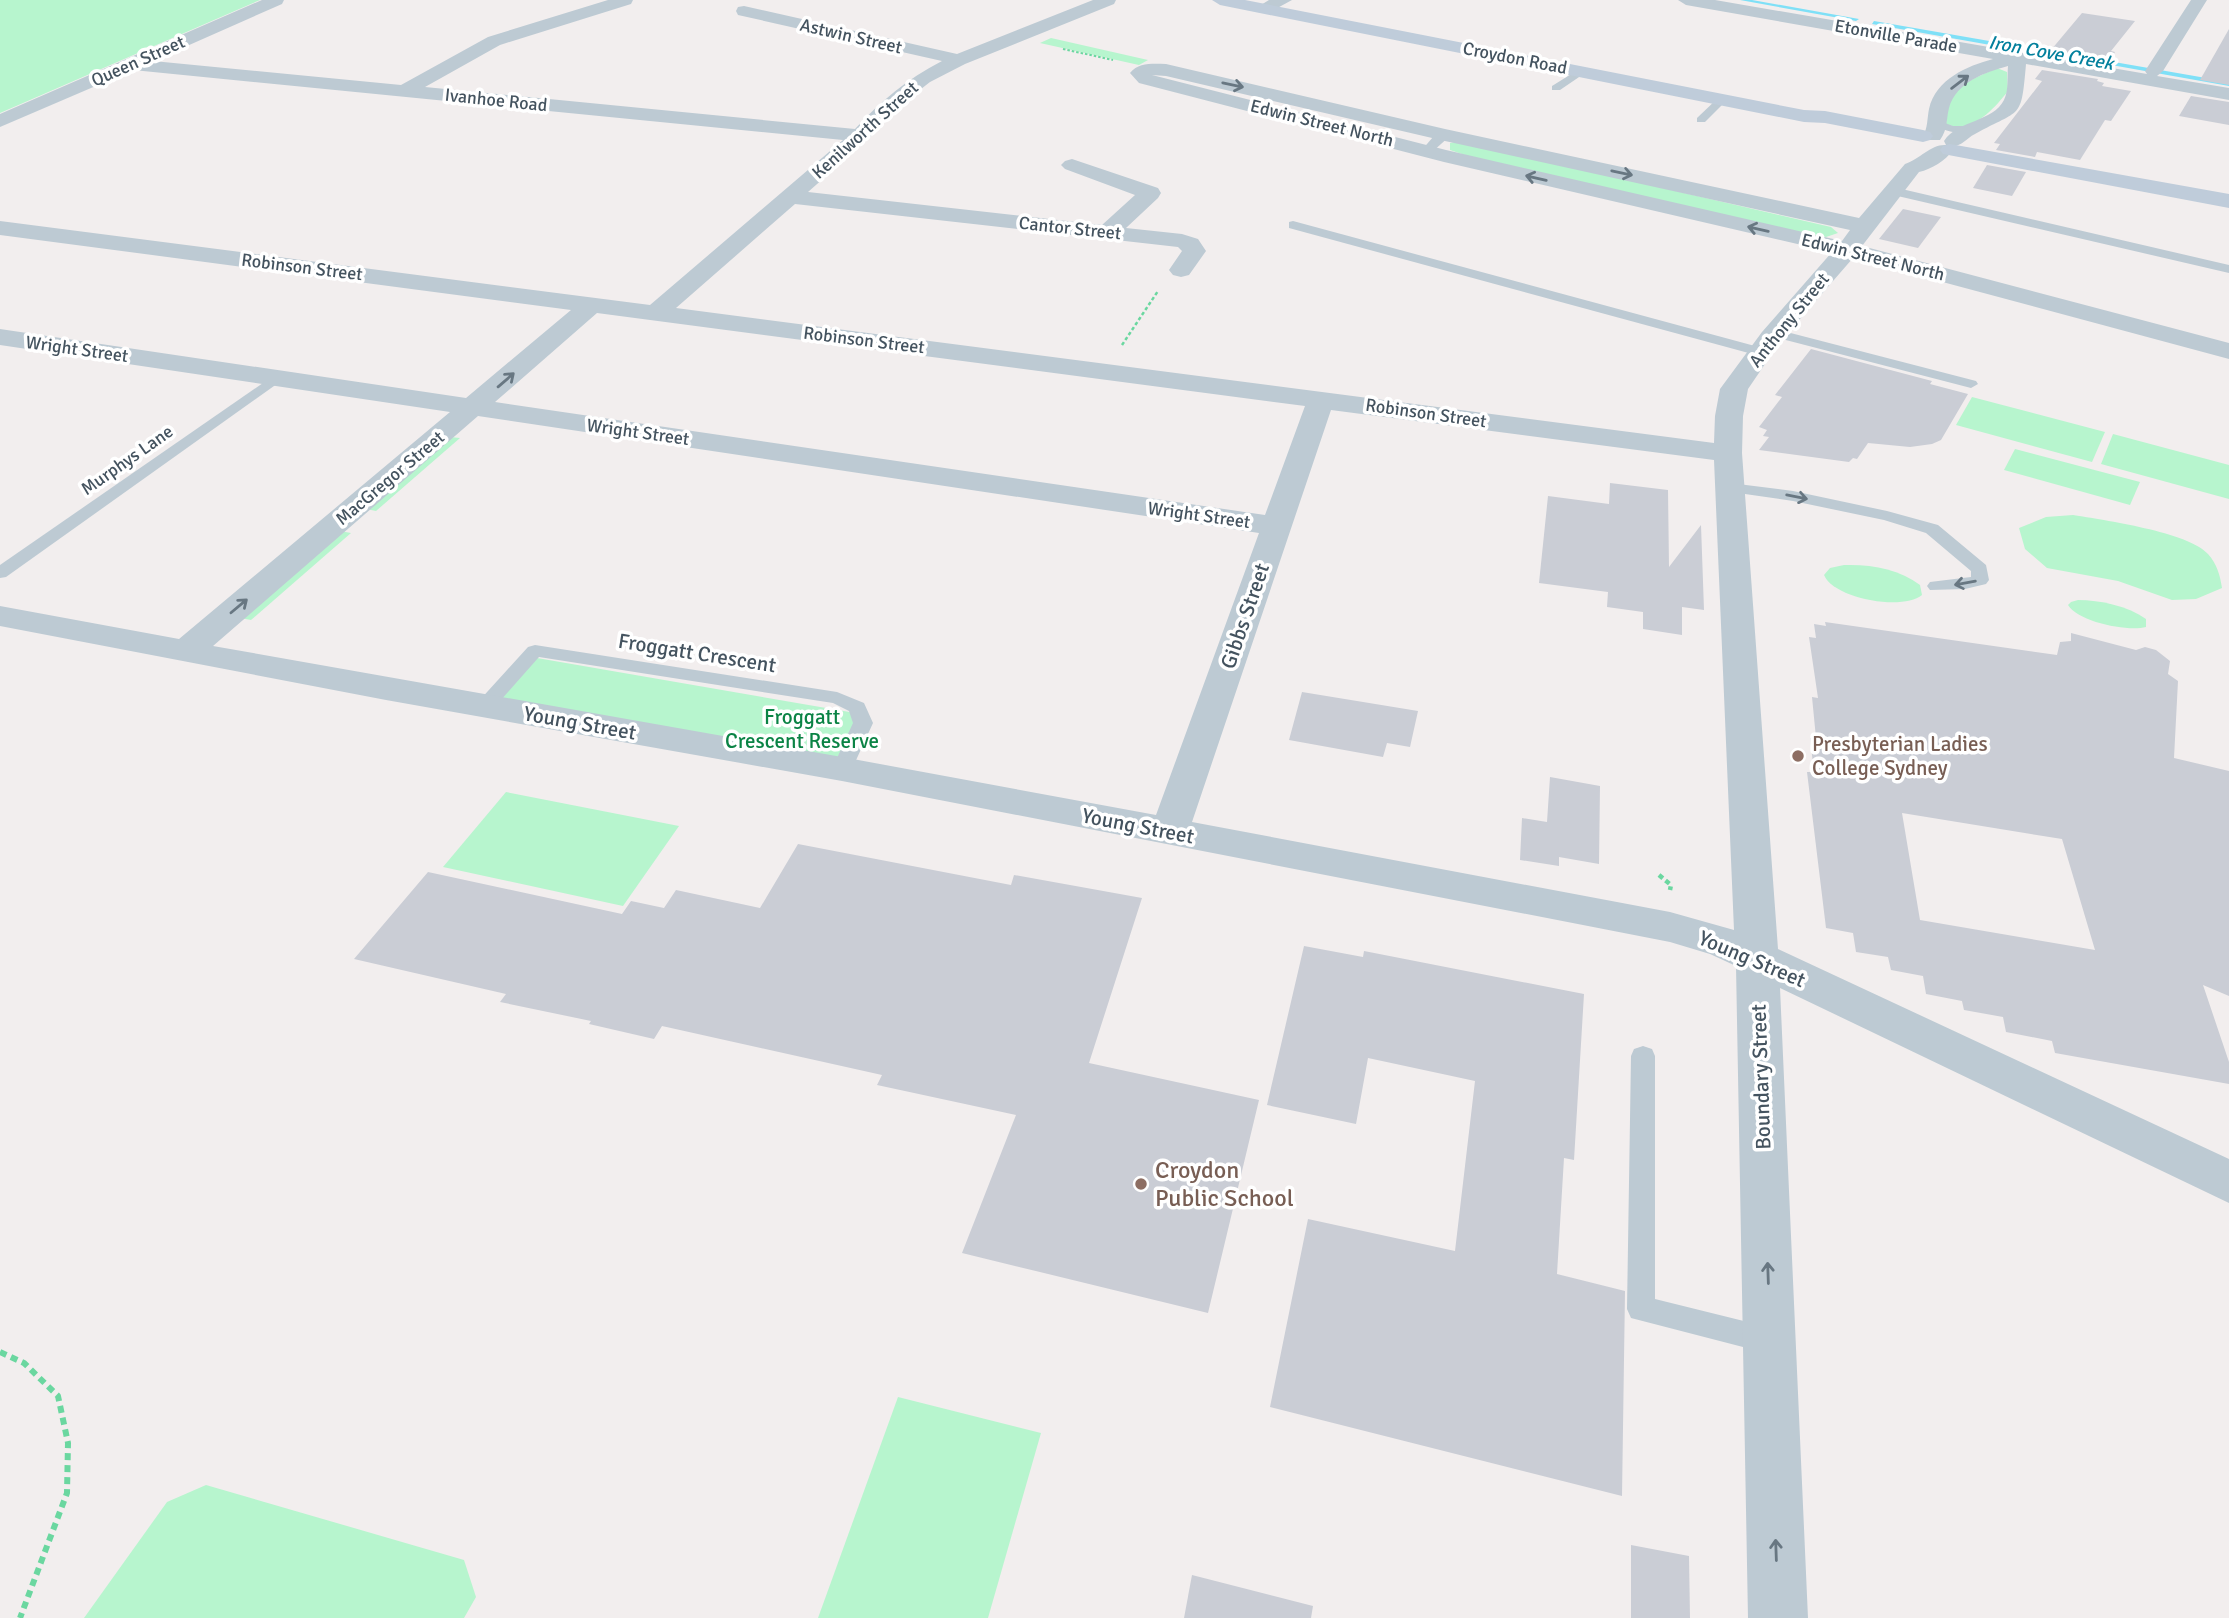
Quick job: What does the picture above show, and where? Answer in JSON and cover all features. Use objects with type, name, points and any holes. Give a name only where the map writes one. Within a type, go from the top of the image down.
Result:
[{"type":"street","name":"Queen Street","points":[[0,121],[276,0]]},
{"type":"street","points":[[404,91],[494,41],[625,0]]},
{"type":"street","name":"Kenilworth Street","points":[[656,313],[860,136],[887,106],[923,78],[959,60],[1108,0]]},
{"type":"street","name":"Croydon Road","points":[[1224,0],[1804,116],[1823,123],[1941,139],[2229,201]]},
{"type":"street","points":[[1264,8],[1284,0]]},
{"type":"street","name":"Etonville Parade","points":[[1686,0],[2018,63],[2229,94]]},
{"type":"street","points":[[2154,71],[2199,0]]},
{"type":"street","name":"Astwin Street","points":[[744,11],[959,60]]},
{"type":"street","points":[[1941,139],[1944,96],[1958,81],[1990,65],[2018,63]]},
{"type":"street","name":"Anthony Street","points":[[1729,470],[1729,416],[1734,389],[1768,343],[1848,249],[1864,226],[1912,169],[1923,165],[1941,139],[1996,118],[2011,105],[2017,86],[2018,63]]},
{"type":"street","name":"Ivanhoe Road","points":[[131,64],[860,136]]},
{"type":"street","name":"Edwin Street North","points":[[1864,226],[1446,135],[1261,91],[1153,69],[1142,71],[1139,75],[1427,151],[1848,249],[2229,351]]},
{"type":"street","points":[[1072,165],[1150,193],[1108,232]]},
{"type":"street","name":"Cantor Street","points":[[791,197],[1182,241],[1190,244],[1194,251],[1181,270]]},
{"type":"street","name":"Robinson Street","points":[[0,228],[1321,400],[1729,470]]},
{"type":"street","name":"MacGregor Street","points":[[203,653],[605,306]]},
{"type":"street","name":"Wright Street","points":[[0,337],[1276,526]]},
{"type":"street","name":"Gibbs Street","points":[[1169,832],[1321,400]]},
{"type":"street","name":"Boundary Street","points":[[1729,470],[1757,958],[1778,1618]]},
{"type":"street","points":[[0,644],[15,619]]},
{"type":"street","name":"Young Street","points":[[15,619],[842,769],[1648,922],[1723,942],[2229,1182]]},
{"type":"lane","points":[[1556,89],[1581,71]]},
{"type":"lane","points":[[1701,120],[1723,100]]},
{"type":"lane","points":[[1427,151],[1437,139],[1446,135]]},
{"type":"lane","points":[[1893,191],[2229,269]]},
{"type":"lane","points":[[1293,225],[1768,343],[1971,384]]},
{"type":"lane","name":"Murphys Lane","points":[[0,573],[275,378]]},
{"type":"lane","points":[[1729,470],[1793,496],[1887,516],[1932,529],[1980,569],[1980,580],[1936,586]]},
{"type":"lane","name":"Froggatt Crescent","points":[[485,706],[535,651],[837,698],[857,707],[863,723],[842,769]]},
{"type":"lane","points":[[1643,1056],[1641,1309],[1770,1340]]},
{"type":"path","points":[[1019,36],[1037,43],[1153,69]]},
{"type":"path","points":[[1104,371],[1167,277],[1181,270]]},
{"type":"path","points":[[0,1352],[24,1363],[58,1396],[68,1443],[67,1493],[20,1618]]},
{"type":"green space","points":[[0,0],[260,0],[0,113]]},
{"type":"green space","points":[[1051,38],[1148,60],[1139,65],[1040,43]]},
{"type":"green space","points":[[1997,68],[2007,72],[2008,91],[1996,105],[1973,123],[1964,126],[1946,124],[1955,93],[1968,82]]},
{"type":"green space","points":[[1460,141],[1831,227],[1838,233],[1826,237],[1808,235],[1450,150],[1450,143]]},
{"type":"green space","points":[[1972,397],[2105,432],[2092,462],[1956,425]]},
{"type":"green space","points":[[2113,434],[2229,465],[2229,499],[2101,464]]},
{"type":"green space","points":[[450,437],[460,438],[376,511],[366,509]]},
{"type":"green space","points":[[2015,449],[2140,482],[2130,505],[2004,470]]},
{"type":"green space","points":[[2073,515],[2145,528],[2198,546],[2214,562],[2222,588],[2196,599],[2172,600],[2118,581],[2047,568],[2025,549],[2019,528],[2046,517]]},
{"type":"green space","points":[[340,531],[351,533],[251,620],[240,618]]},
{"type":"green space","points":[[1864,565],[1894,571],[1920,585],[1922,595],[1900,602],[1854,596],[1830,583],[1824,575],[1830,568]]},
{"type":"green space","points":[[2078,600],[2122,607],[2146,619],[2146,627],[2116,627],[2092,621],[2073,611],[2068,605]]},
{"type":"green space","name":"Froggatt Crescent Reserve","points":[[537,658],[861,714],[836,760],[499,701]]},
{"type":"green space","points":[[506,792],[679,826],[623,906],[443,867]]},
{"type":"green space","points":[[898,1397],[1041,1433],[988,1618],[818,1618]]},
{"type":"green space","points":[[206,1485],[464,1560],[476,1597],[464,1618],[84,1618],[167,1502]]},
{"type":"building","points":[[2082,13],[2135,21],[2111,51],[2115,52],[2107,64],[2053,55],[2056,51],[2051,50]]},
{"type":"building","points":[[2229,29],[2229,85],[2200,80]]},
{"type":"building","points":[[2042,70],[2098,79],[2097,81],[2104,83],[2102,86],[2131,91],[2111,121],[2105,120],[2080,160],[2037,152],[2035,157],[1996,150],[2000,144],[1994,143],[2042,81],[2035,79]]},
{"type":"building","points":[[2191,96],[2229,102],[2229,125],[2179,116]]},
{"type":"building","points":[[1987,165],[2026,172],[2012,196],[1973,188]]},
{"type":"building","points":[[1903,209],[1941,217],[1918,248],[1879,239]]},
{"type":"building","points":[[1811,349],[1932,381],[1930,384],[1968,394],[1941,440],[1932,444],[1910,447],[1868,443],[1857,459],[1853,458],[1849,462],[1759,450],[1769,437],[1763,436],[1767,430],[1759,427],[1782,397],[1775,395]]},
{"type":"building","points":[[1610,483],[1668,490],[1669,567],[1701,525],[1704,610],[1682,607],[1682,635],[1643,629],[1643,612],[1607,607],[1608,592],[1539,583],[1548,496],[1609,504]]},
{"type":"building","points":[[1825,622],[2057,655],[2060,642],[2071,641],[2071,633],[2136,650],[2145,647],[2156,650],[2170,661],[2168,674],[2178,681],[2174,758],[2229,771],[2229,996],[2203,985],[2229,1062],[2229,1084],[2055,1053],[2052,1041],[2006,1032],[2003,1017],[1964,1010],[1962,1001],[1926,994],[1923,976],[1891,970],[1888,957],[1856,952],[1853,933],[1826,928],[1807,772],[1814,772],[1810,738],[1816,738],[1812,697],[1818,698],[1809,637],[1816,638],[1814,624],[1826,626]],"holes":[[[1902,813],[2062,839],[2095,950],[1920,920]]]},
{"type":"building","points":[[1302,692],[1418,711],[1410,747],[1387,743],[1383,757],[1289,740]]},
{"type":"building","points":[[1550,777],[1600,786],[1599,864],[1559,857],[1559,866],[1520,860],[1522,818],[1547,822]]},
{"type":"building","points":[[798,844],[1011,885],[1014,875],[1142,898],[1089,1063],[1259,1100],[1208,1313],[962,1253],[1016,1115],[877,1085],[882,1075],[662,1026],[654,1039],[589,1024],[591,1021],[500,1002],[506,994],[354,959],[428,872],[622,914],[631,901],[664,908],[676,890],[760,908]]},
{"type":"building","points":[[1304,946],[1363,957],[1364,951],[1584,994],[1574,1160],[1564,1158],[1557,1274],[1625,1291],[1622,1496],[1270,1407],[1308,1219],[1455,1251],[1475,1081],[1368,1058],[1356,1124],[1267,1105]]},
{"type":"building","points":[[1631,1545],[1689,1556],[1690,1618],[1631,1618]]},
{"type":"building","points":[[1192,1575],[1313,1606],[1311,1618],[1184,1618]]},
{"type":"waterway","name":"Iron Cove Creek","points":[[1743,0],[1856,19]]},
{"type":"waterway","name":"Iron Cove Creek","points":[[1874,23],[2070,57]]},
{"type":"waterway","name":"Iron Cove Creek","points":[[2091,60],[2229,84]]},
{"type":"place","name":"Presbyterian Ladies College Sydney","points":[[1798,756]]},
{"type":"place","name":"Croydon Public School","points":[[1141,1184]]}]
